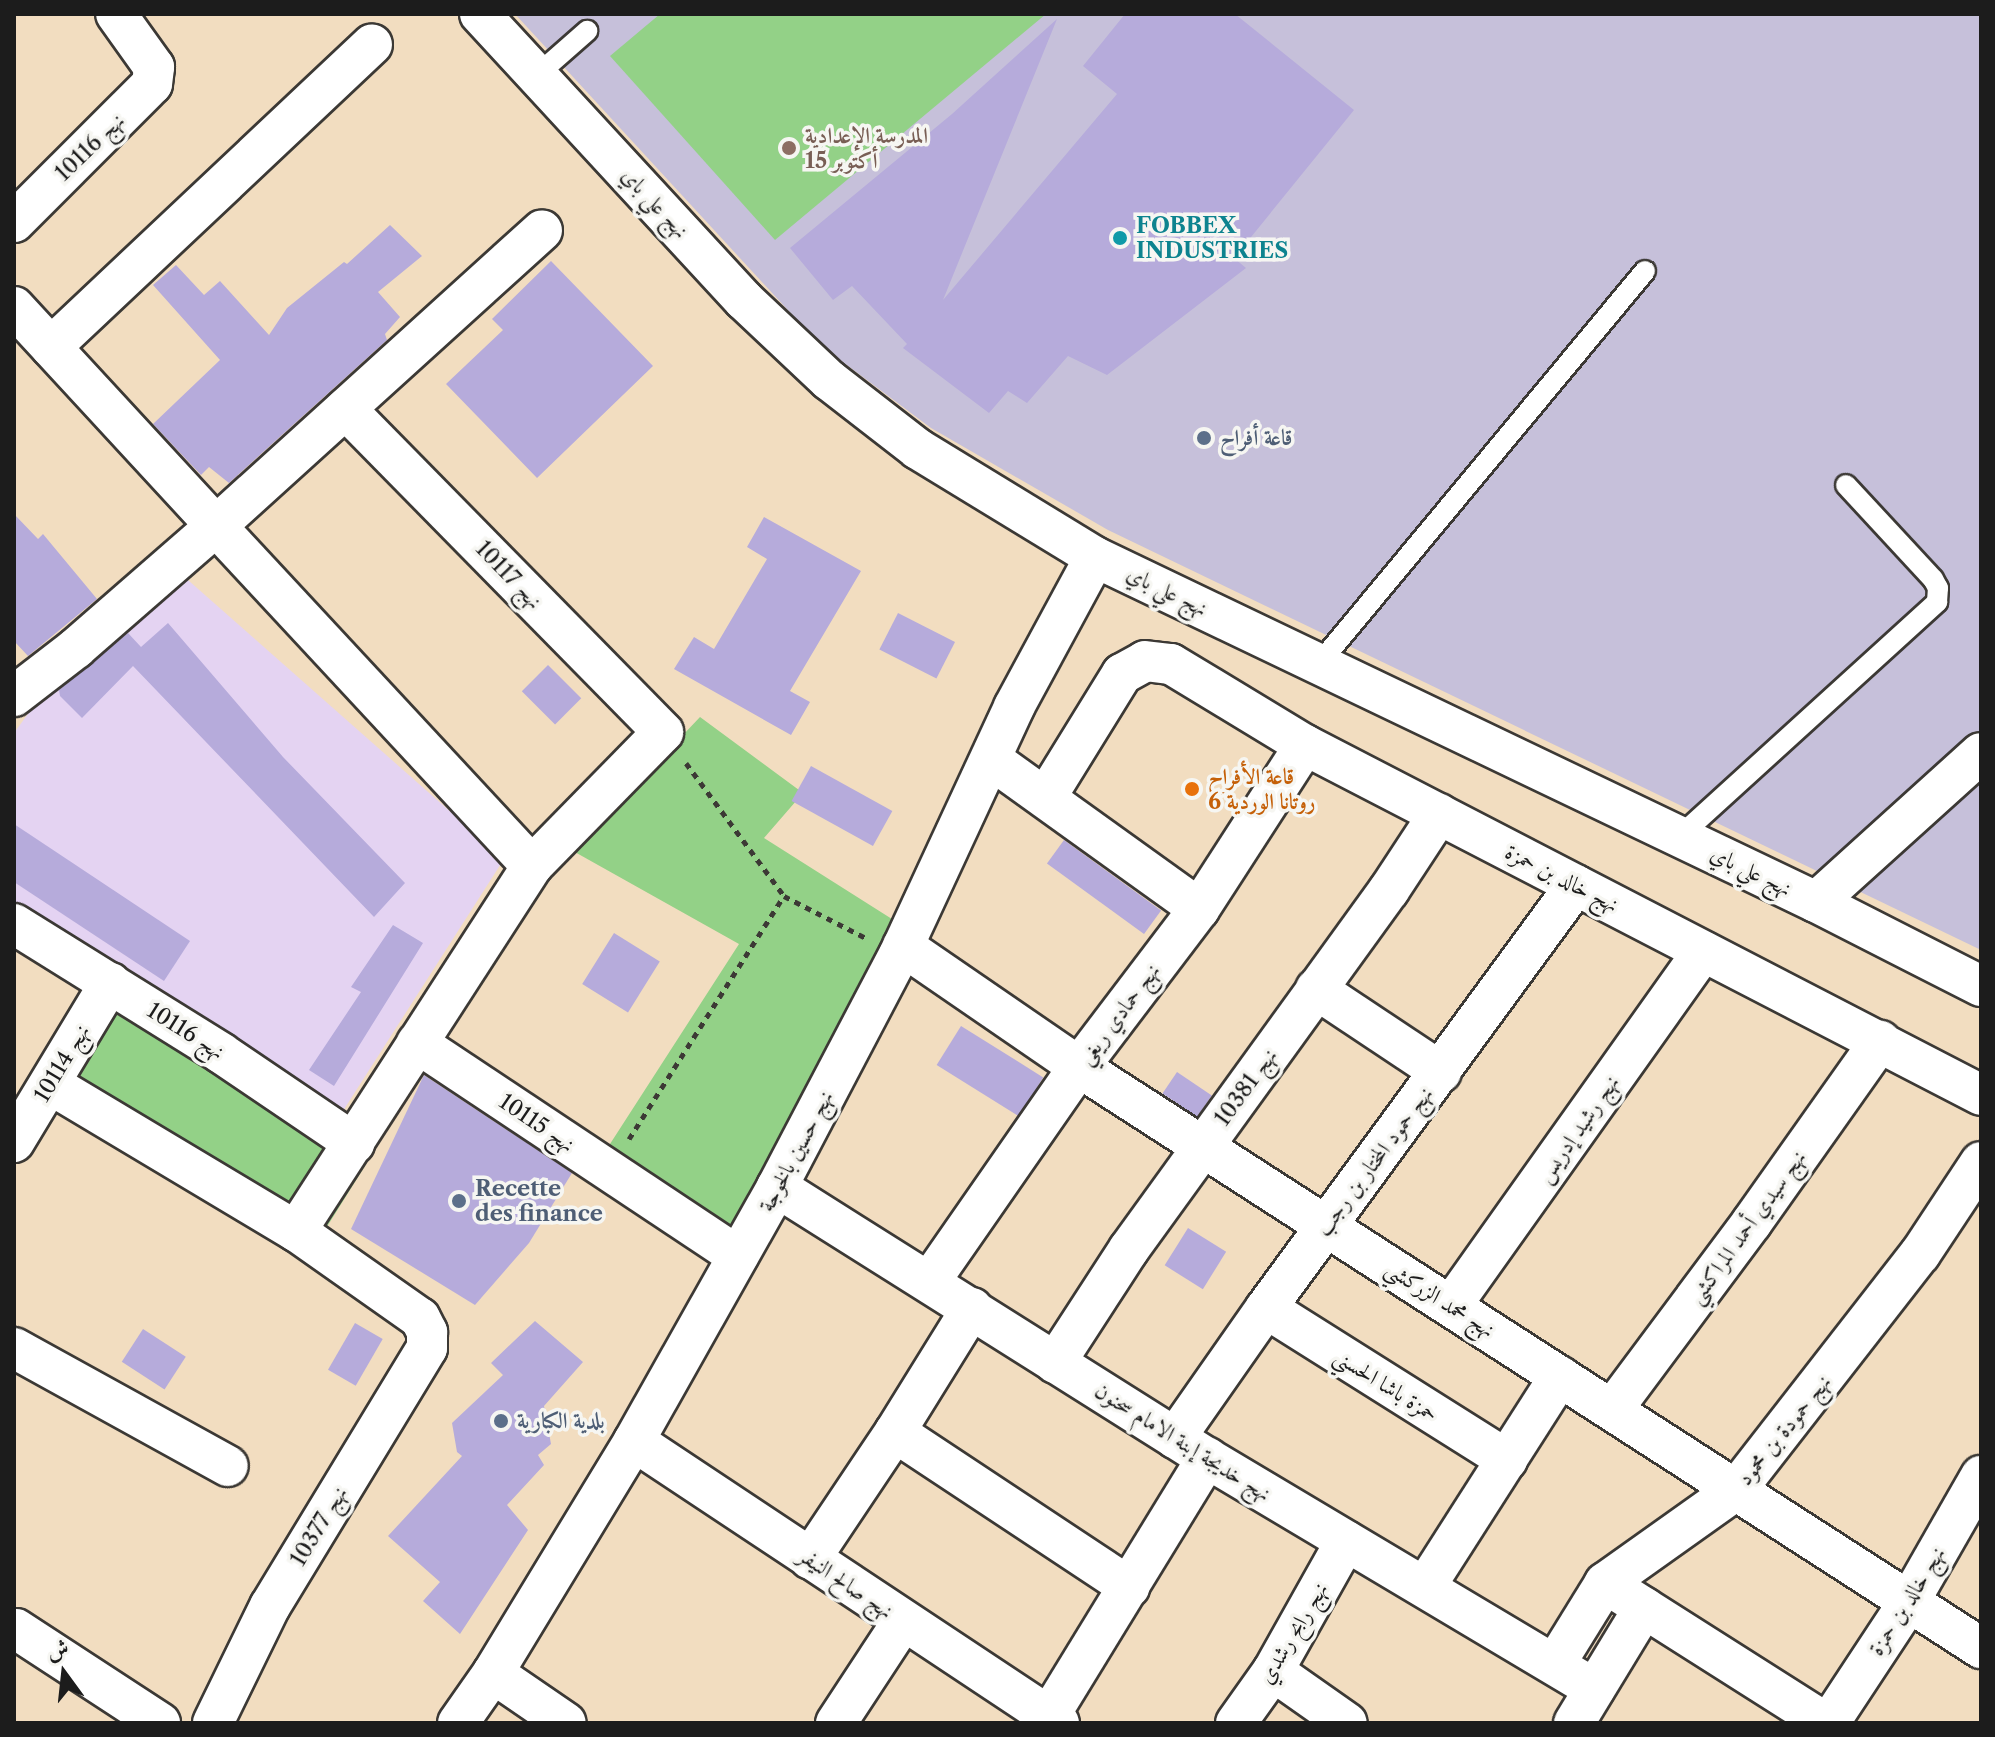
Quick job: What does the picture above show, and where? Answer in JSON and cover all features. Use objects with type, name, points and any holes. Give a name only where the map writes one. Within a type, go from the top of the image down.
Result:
[{"type":"street","name":"نهج علي باي","points":[[480,14],[744,300],[829,380],[918,449],[1095,557],[1680,836],[1981,986]]},
{"type":"street","name":"نهج 10116","points":[[14,222],[152,84],[154,67],[130,19]]},
{"type":"street","points":[[51,347],[372,45]]},
{"type":"street","points":[[14,696],[76,648],[216,526],[542,230]]},
{"type":"street","points":[[14,307],[532,866]]},
{"type":"street","name":"نهج 10117","points":[[346,409],[663,732]]},
{"type":"street","name":"نهج حسين بالخوجة","points":[[458,1723],[493,1673],[634,1441],[777,1187],[901,951],[1027,680],[1095,557]]},
{"type":"street","name":"نهج خالد بن حمزة","points":[[1046,797],[1122,674],[1145,661],[1171,664],[1305,745],[1981,1095]]},
{"type":"street","points":[[50,1084],[296,1231],[532,866],[663,732]]},
{"type":"street","name":"نهج حمادي ريغي","points":[[930,1281],[1079,1067],[1199,909],[1305,745]]},
{"type":"street","points":[[1816,902],[1981,753]]},
{"type":"street","points":[[992,760],[1199,909]]},
{"type":"street","name":"نهج 10381","points":[[1055,1363],[1129,1249],[1389,890],[1439,814]]},
{"type":"street","name":"نهج حمود المختار بن رجب","points":[[1054,1720],[1129,1587],[1191,1448],[1266,1308],[1576,885]]},
{"type":"street","name":"نهج 10116","points":[[14,924],[354,1143]]},
{"type":"street","name":"نهج محمد الزركشي","points":[[901,951],[1981,1648]]},
{"type":"street","name":"نهج رشيد إدريس","points":[[1451,1306],[1703,951]]},
{"type":"street","name":"نهج 10114","points":[[14,1142],[110,983]]},
{"type":"street","points":[[1316,989],[1441,1072]]},
{"type":"street","name":"نهج سيدي أحمد المراكشي","points":[[1612,1410],[1752,1222],[1880,1041]]},
{"type":"street","name":"نهج 10115","points":[[417,1043],[738,1256]]},
{"type":"street","name":"نهج حمودة بن محمود","points":[[1555,1664],[1605,1583],[1736,1490],[1911,1266],[1981,1162]]},
{"type":"street","name":"نهج خديجة إبنة الامام سحنون","points":[[777,1187],[1191,1448],[1594,1689]]},
{"type":"street","name":"نهج 10377","points":[[213,1723],[270,1606],[427,1348],[427,1332],[420,1318],[296,1231]]},
{"type":"street","points":[[810,1559],[895,1432],[972,1308]]},
{"type":"street","name":"حمزة باشا الحسني","points":[[1266,1308],[1507,1460]]},
{"type":"street","points":[[14,1348],[228,1466]]},
{"type":"street","points":[[1425,1587],[1560,1376]]},
{"type":"street","points":[[895,1432],[1129,1587]]},
{"type":"street","name":"نهج صالح النيفر","points":[[634,1441],[1054,1720]]},
{"type":"street","name":"نهج خالد بن حمزة","points":[[1827,1723],[1910,1600],[1981,1476]]},
{"type":"street","name":"نهج رابح رشدي","points":[[1236,1723],[1273,1671],[1346,1541]]},
{"type":"street","points":[[1605,1583],[1827,1723]]},
{"type":"street","points":[[1574,1723],[1644,1608]]},
{"type":"street","points":[[836,1723],[903,1621]]},
{"type":"street","points":[[16,1629],[160,1723]]},
{"type":"street","points":[[1273,1671],[1347,1723]]},
{"type":"street","points":[[493,1673],[566,1723]]},
{"type":"lane","points":[[537,75],[587,31]]},
{"type":"lane","points":[[1318,665],[1645,271]]},
{"type":"lane","points":[[1680,836],[1937,602],[1938,588],[1933,579],[1846,485]]},
{"type":"path","points":[[663,732],[784,896],[901,951]]},
{"type":"path","points":[[609,1170],[784,896]]},
{"type":"shaded area","points":[[515,14],[1981,14],[1981,950],[1108,530],[931,428],[820,345]]},
{"type":"shaded area","points":[[180,573],[504,859],[341,1114],[14,905],[14,733],[33,707]]},
{"type":"green space","name":"المدرسة الإعدادية 15 أكتوبر","points":[[660,14],[1046,14],[775,240],[610,56]]},
{"type":"green space","points":[[700,717],[803,793],[764,838],[903,926],[720,1263],[590,1175],[739,944],[573,851]]},
{"type":"green space","points":[[95,996],[366,1165],[306,1261],[35,1092]]},
{"type":"building","points":[[1125,14],[1235,14],[1354,110],[1234,258],[1246,268],[1107,375],[1068,356],[1027,403],[1008,391],[989,413],[903,348],[907,344],[852,286],[833,300],[790,248],[952,114],[1057,19],[943,300],[1117,94],[1083,66]]},
{"type":"building","points":[[390,225],[422,256],[378,292],[400,317],[385,334],[387,340],[229,483],[209,467],[201,475],[153,424],[220,360],[153,285],[176,265],[204,295],[220,281],[269,335],[287,308],[344,262],[347,264]]},
{"type":"building","points":[[551,261],[653,366],[537,478],[446,384],[503,330],[492,319]]},
{"type":"building","points":[[14,514],[38,539],[43,534],[97,599],[28,656],[14,641]]},
{"type":"building","points":[[764,517],[861,571],[790,691],[810,702],[791,735],[674,669],[694,637],[714,649],[767,559],[747,547]]},
{"type":"building","points":[[898,613],[955,642],[936,679],[879,650]]},
{"type":"building","points":[[168,623],[283,757],[405,883],[374,917],[133,666],[82,718],[60,696],[59,690],[128,633],[141,647]]},
{"type":"building","points":[[548,665],[581,698],[555,724],[522,691]]},
{"type":"building","points":[[811,766],[892,811],[873,846],[792,801]]},
{"type":"building","points":[[14,824],[190,941],[164,981],[14,882]]},
{"type":"building","points":[[1064,840],[1161,911],[1144,934],[1047,863]]},
{"type":"building","points":[[393,925],[423,943],[334,1086],[309,1070],[361,992],[351,987]]},
{"type":"building","points":[[614,933],[660,962],[628,1012],[582,984]]},
{"type":"building","points":[[961,1026],[1043,1077],[1019,1116],[937,1065]]},
{"type":"building","points":[[1177,1072],[1212,1095],[1197,1117],[1162,1094]]},
{"type":"building","name":"Recette des finance","points":[[424,1075],[572,1173],[529,1243],[475,1305],[351,1229]]},
{"type":"building","points":[[1188,1228],[1226,1252],[1203,1289],[1165,1265]]},
{"type":"building","points":[[535,1321],[583,1362],[544,1406],[551,1444],[538,1455],[544,1465],[507,1505],[528,1530],[460,1634],[423,1601],[440,1582],[388,1536],[462,1456],[457,1452],[452,1423],[503,1375],[491,1363]]},
{"type":"building","points":[[355,1323],[383,1339],[356,1386],[328,1370]]},
{"type":"building","points":[[143,1329],[186,1357],[165,1389],[122,1362]]},
{"type":"place","name":"المدرسة الإعدادية 15 أكتوبر","points":[[789,148]]},
{"type":"place","name":"FOBBEX INDUSTRIES","points":[[1120,238]]},
{"type":"place","name":"قاعة أفراح","points":[[1204,438]]},
{"type":"place","name":"قاعة الأفراح روتانا الوردية 6","points":[[1192,789]]},
{"type":"place","name":"Recette des finance","points":[[459,1201]]},
{"type":"place","name":"بلدية الكبارية","points":[[501,1421]]}]
